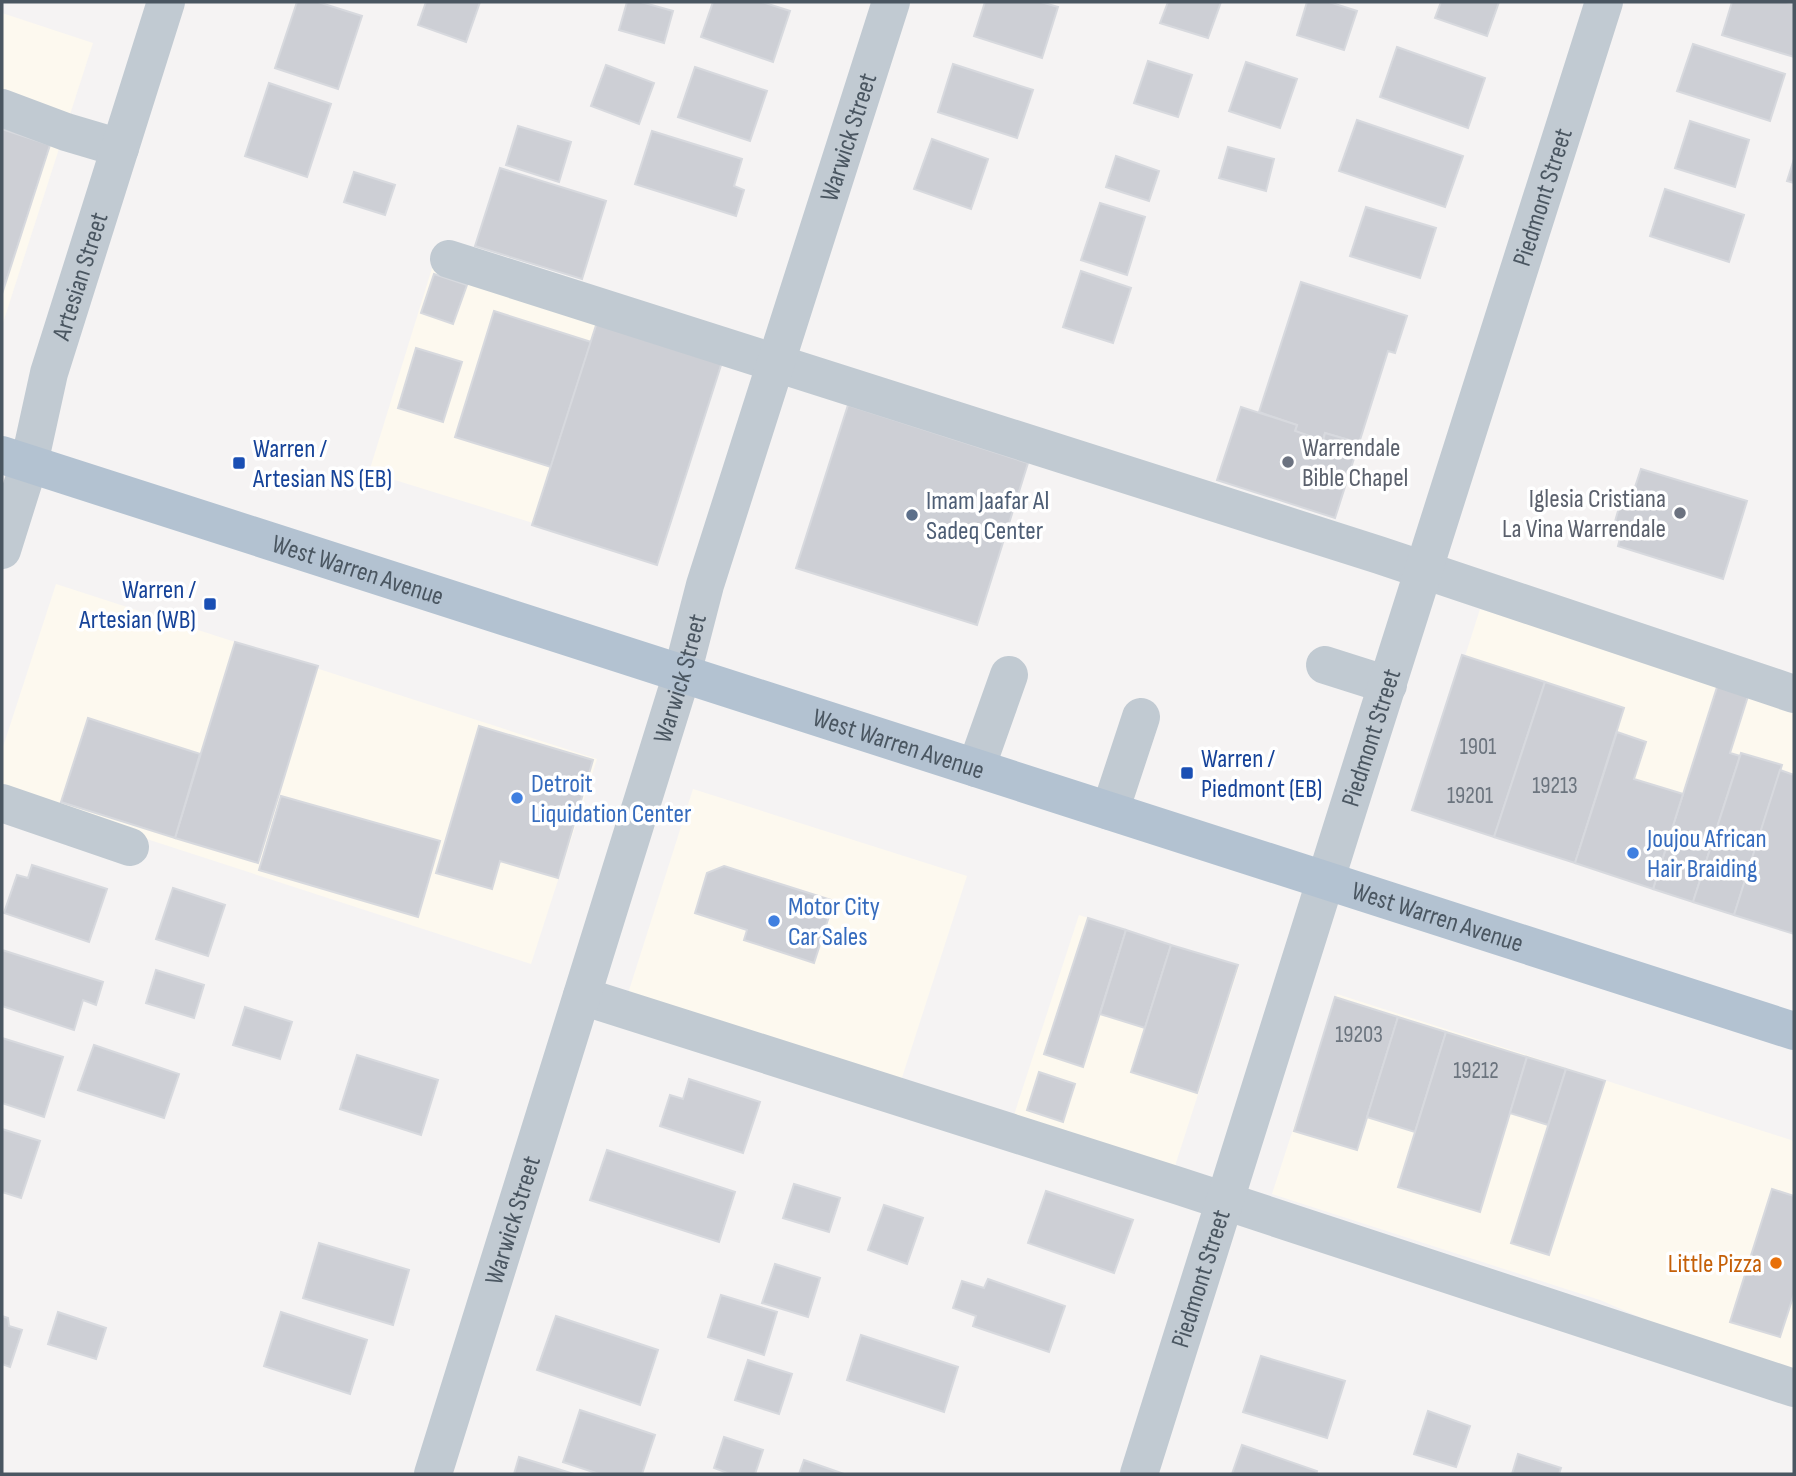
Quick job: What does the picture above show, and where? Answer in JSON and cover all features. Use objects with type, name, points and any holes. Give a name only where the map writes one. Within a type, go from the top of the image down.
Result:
[{"type":"main road","name":"West Warren Avenue","points":[[15,459],[1794,1031]]},
{"type":"street","name":"Artesian Street","points":[[2,550],[15,459],[49,373],[166,2]]},
{"type":"street","name":"Warwick Street","points":[[433,1474],[682,674],[705,585],[891,2]]},
{"type":"street","name":"Piedmont Street","points":[[1139,1474],[1604,2]]},
{"type":"street","points":[[2,108],[66,132],[120,148]]},
{"type":"street","points":[[449,259],[775,364],[1210,511],[1423,571],[1794,694]]},
{"type":"street","points":[[1325,665],[1388,685]]},
{"type":"street","points":[[976,768],[1009,676]]},
{"type":"street","points":[[1110,811],[1141,717]]},
{"type":"street","points":[[2,803],[130,847]]},
{"type":"street","points":[[582,996],[1224,1201],[1794,1388]]},
{"type":"shaded area","points":[[2,13],[93,43],[2,326]]},
{"type":"shaded area","points":[[433,265],[723,355],[659,562],[369,472]]},
{"type":"shaded area","points":[[56,584],[597,759],[531,964],[2,792],[2,750]]},
{"type":"shaded area","points":[[1480,609],[1794,708],[1794,930],[1416,811]]},
{"type":"shaded area","points":[[693,789],[967,876],[898,1090],[625,1003]]},
{"type":"shaded area","points":[[1079,915],[1239,967],[1175,1166],[1014,1115]]},
{"type":"shaded area","points":[[1337,994],[1794,1141],[1794,1374],[1716,1350],[1600,1300],[1272,1194]]},
{"type":"building","points":[[297,2],[318,2],[362,16],[338,89],[275,68]]},
{"type":"building","points":[[426,2],[480,2],[466,42],[418,25]]},
{"type":"building","points":[[627,2],[641,2],[673,11],[664,43],[619,30]]},
{"type":"building","points":[[713,2],[762,2],[790,11],[773,62],[701,37]]},
{"type":"building","points":[[985,2],[1041,2],[1058,7],[1042,58],[974,36]]},
{"type":"building","points":[[1168,2],[1221,2],[1208,38],[1160,23]]},
{"type":"building","points":[[1307,2],[1329,2],[1357,11],[1344,50],[1297,35]]},
{"type":"building","points":[[1441,2],[1499,2],[1487,36],[1435,18]]},
{"type":"building","points":[[1732,2],[1794,4],[1794,57],[1722,35]]},
{"type":"building","points":[[1693,44],[1785,74],[1770,121],[1677,91]]},
{"type":"building","points":[[1397,47],[1485,78],[1468,128],[1380,97]]},
{"type":"building","points":[[1148,61],[1192,75],[1178,117],[1134,103]]},
{"type":"building","points":[[1246,62],[1297,79],[1280,128],[1229,111]]},
{"type":"building","points":[[953,64],[1033,90],[1017,138],[938,112]]},
{"type":"building","points":[[606,65],[654,83],[639,124],[591,106]]},
{"type":"building","points":[[695,67],[767,91],[750,141],[678,117]]},
{"type":"building","points":[[269,83],[331,104],[307,177],[245,156]]},
{"type":"building","points":[[1357,120],[1463,156],[1445,207],[1339,171]]},
{"type":"building","points":[[1690,121],[1749,140],[1735,187],[1675,168]]},
{"type":"building","points":[[518,126],[571,142],[559,182],[506,165]]},
{"type":"building","points":[[2,129],[50,145],[2,294]]},
{"type":"building","points":[[652,131],[742,159],[734,186],[744,190],[736,216],[635,184]]},
{"type":"building","points":[[932,139],[988,159],[971,209],[914,189]]},
{"type":"building","points":[[1228,147],[1274,159],[1266,191],[1219,178]]},
{"type":"building","points":[[1116,156],[1159,171],[1149,201],[1106,187]]},
{"type":"building","points":[[1794,159],[1794,183],[1787,181]]},
{"type":"building","points":[[500,168],[606,201],[582,279],[475,246]]},
{"type":"building","points":[[354,172],[395,185],[385,215],[344,202]]},
{"type":"building","points":[[1665,189],[1744,215],[1729,262],[1650,236]]},
{"type":"building","points":[[1100,203],[1145,217],[1127,275],[1081,260]]},
{"type":"building","points":[[1366,207],[1436,228],[1420,278],[1350,256]]},
{"type":"building","points":[[1081,271],[1131,288],[1113,343],[1063,327]]},
{"type":"building","points":[[434,274],[467,285],[453,324],[421,313]]},
{"type":"building","points":[[1301,282],[1407,316],[1395,353],[1388,351],[1359,443],[1325,433],[1323,441],[1295,431],[1297,425],[1259,412]]},
{"type":"building","points":[[494,311],[591,342],[551,467],[455,437]]},
{"type":"building","points":[[598,319],[723,359],[657,565],[532,525]]},
{"type":"building","points":[[416,348],[462,362],[443,422],[398,408]]},
{"type":"building","name":"Imam Jaafar Al Sadeq Center","points":[[848,405],[1028,463],[977,625],[796,568]]},
{"type":"building","name":"Warrendale Bible Chapel","points":[[1241,407],[1297,425],[1295,431],[1323,441],[1325,433],[1359,443],[1335,518],[1217,480]]},
{"type":"building","name":"Iglesia Cristiana La Vina Warrendale","points":[[1641,469],[1747,501],[1723,579],[1618,546],[1623,527],[1614,525],[1624,490],[1633,493]]},
{"type":"building","points":[[235,642],[318,666],[258,863],[175,838]]},
{"type":"building","points":[[1462,655],[1545,682],[1494,837],[1412,810]]},
{"type":"building","points":[[1545,682],[1624,708],[1575,863],[1494,837]]},
{"type":"building","points":[[1718,684],[1749,693],[1730,753],[1740,756],[1693,902],[1653,889]]},
{"type":"building","points":[[88,718],[200,754],[175,838],[61,802]]},
{"type":"building","points":[[479,726],[593,760],[558,878],[500,861],[492,889],[436,873]]},
{"type":"building","points":[[1617,732],[1646,742],[1634,779],[1683,794],[1653,889],[1575,863]]},
{"type":"building","points":[[1741,753],[1782,765],[1734,915],[1693,902]]},
{"type":"building","points":[[1780,770],[1794,775],[1794,934],[1734,915]]},
{"type":"building","points":[[281,796],[440,841],[418,917],[259,870]]},
{"type":"building","points":[[32,865],[107,889],[89,942],[4,913],[17,875],[28,878]]},
{"type":"building","name":"Motor City Car Sales","points":[[724,866],[834,901],[814,963],[744,940],[747,930],[695,913],[707,873]]},
{"type":"building","points":[[173,888],[225,905],[208,956],[156,939]]},
{"type":"building","points":[[1088,918],[1126,930],[1083,1067],[1044,1054]]},
{"type":"building","points":[[1126,930],[1171,945],[1145,1028],[1100,1014]]},
{"type":"building","points":[[1171,945],[1238,965],[1197,1093],[1131,1072]]},
{"type":"building","points":[[2,950],[103,982],[96,1005],[83,1000],[74,1030],[2,1006]]},
{"type":"building","points":[[156,970],[204,985],[194,1018],[146,1003]]},
{"type":"building","points":[[1335,997],[1398,1017],[1357,1150],[1294,1131]]},
{"type":"building","points":[[245,1007],[292,1022],[280,1059],[233,1045]]},
{"type":"building","points":[[1398,1017],[1446,1032],[1415,1132],[1367,1117]]},
{"type":"building","points":[[1446,1032],[1527,1057],[1480,1212],[1398,1187]]},
{"type":"building","points":[[2,1038],[63,1057],[44,1117],[2,1103]]},
{"type":"building","points":[[94,1045],[179,1074],[164,1118],[78,1090]]},
{"type":"building","points":[[357,1055],[438,1080],[421,1135],[340,1109]]},
{"type":"building","points":[[1527,1057],[1566,1069],[1548,1125],[1510,1113]]},
{"type":"building","points":[[1566,1069],[1605,1081],[1549,1255],[1511,1243]]},
{"type":"building","points":[[1039,1072],[1075,1084],[1063,1122],[1027,1110]]},
{"type":"building","points":[[689,1079],[760,1102],[743,1153],[660,1126],[670,1095],[683,1099]]},
{"type":"building","points":[[2,1129],[40,1141],[21,1198],[2,1192]]},
{"type":"building","points":[[607,1150],[735,1192],[719,1242],[590,1200]]},
{"type":"building","points":[[794,1184],[840,1198],[829,1232],[783,1218]]},
{"type":"building","points":[[1772,1189],[1794,1196],[1794,1294],[1780,1337],[1730,1322]]},
{"type":"building","points":[[1046,1191],[1133,1220],[1114,1273],[1028,1243]]},
{"type":"building","points":[[884,1205],[923,1218],[907,1264],[868,1250]]},
{"type":"building","points":[[319,1243],[409,1270],[393,1325],[303,1298]]},
{"type":"building","points":[[775,1264],[820,1278],[808,1317],[762,1303]]},
{"type":"building","points":[[988,1279],[1065,1306],[1049,1352],[973,1326],[976,1316],[953,1308],[962,1281],[984,1288]]},
{"type":"building","points":[[721,1295],[777,1312],[764,1355],[708,1337]]},
{"type":"building","points":[[58,1312],[106,1328],[96,1359],[48,1344]]},
{"type":"building","points":[[281,1312],[367,1340],[350,1394],[264,1366]]},
{"type":"building","points":[[2,1316],[8,1318],[9,1326],[22,1330],[10,1367],[2,1364]]},
{"type":"building","points":[[556,1316],[658,1350],[640,1405],[537,1370]]},
{"type":"building","points":[[861,1335],[958,1367],[944,1412],[847,1380]]},
{"type":"building","points":[[1261,1356],[1345,1381],[1327,1438],[1243,1412]]},
{"type":"building","points":[[748,1360],[792,1374],[779,1414],[735,1400]]},
{"type":"building","points":[[580,1410],[655,1435],[642,1474],[599,1474],[563,1462]]},
{"type":"building","points":[[1428,1411],[1470,1426],[1456,1467],[1414,1454]]},
{"type":"building","points":[[724,1437],[763,1450],[755,1474],[730,1474],[714,1468]]},
{"type":"building","points":[[1242,1445],[1317,1471],[1316,1474],[1232,1474]]},
{"type":"building","points":[[1518,1454],[1561,1468],[1559,1474],[1512,1474]]},
{"type":"building","points":[[519,1457],[574,1474],[514,1474]]},
{"type":"building","points":[[804,1460],[844,1474],[799,1474]]},
{"type":"place","name":"Warrendale Bible Chapel","points":[[1288,462]]},
{"type":"place","name":"Warren / Artesian NS (EB)","points":[[239,463]]},
{"type":"place","name":"Iglesia Cristiana La Vina Warrendale","points":[[1680,513]]},
{"type":"place","name":"Imam Jaafar Al Sadeq Center","points":[[912,515]]},
{"type":"place","name":"Warren / Artesian (WB)","points":[[210,604]]},
{"type":"place","name":"Warren / Piedmont (EB)","points":[[1187,773]]},
{"type":"place","name":"Detroit Liquidation Center","points":[[517,798]]},
{"type":"place","name":"Joujou African Hair Braiding","points":[[1633,853]]},
{"type":"place","name":"Motor City Car Sales","points":[[774,921]]},
{"type":"place","name":"Little Pizza","points":[[1776,1263]]}]
